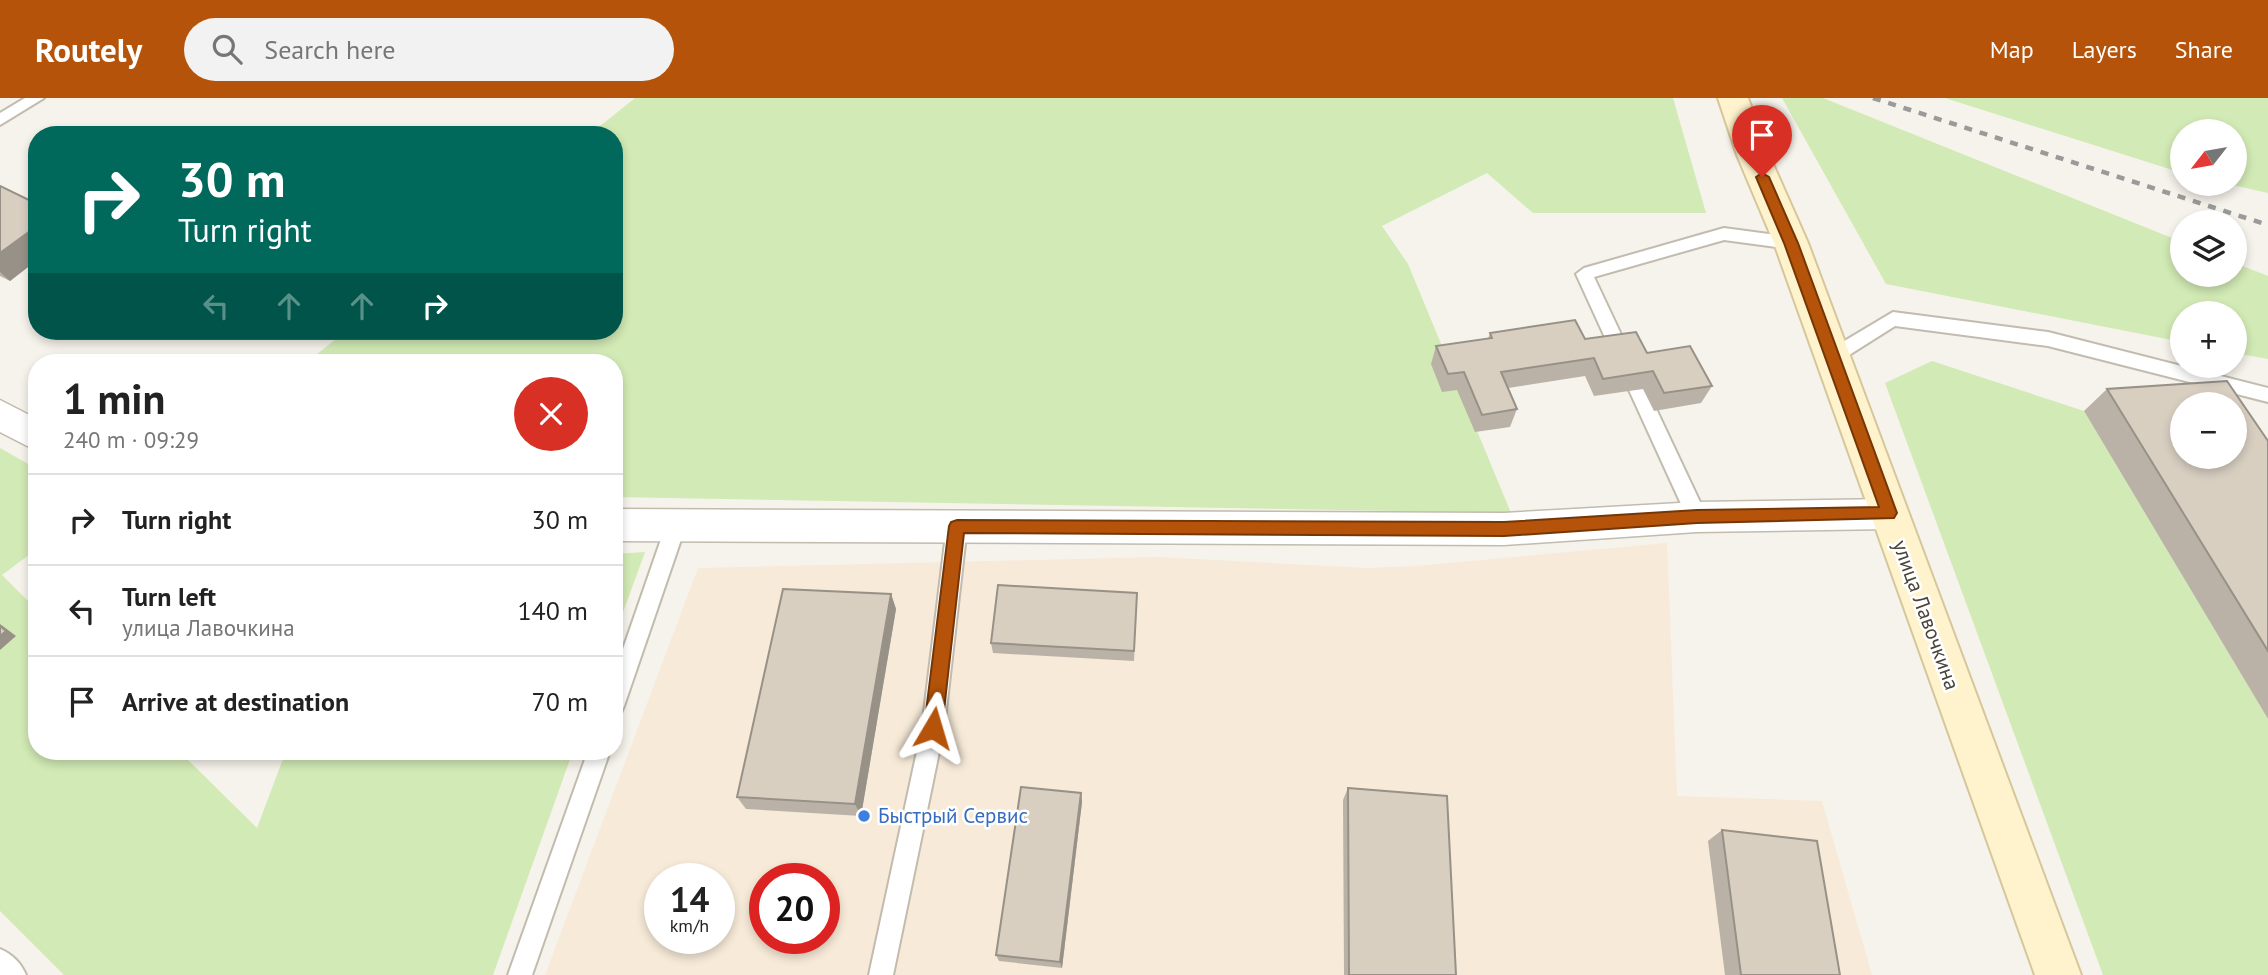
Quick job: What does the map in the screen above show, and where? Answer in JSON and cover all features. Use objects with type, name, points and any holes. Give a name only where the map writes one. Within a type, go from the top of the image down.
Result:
[{"type":"main road","name":"улица Лавочкина","points":[[1733,98],[1753,156],[1791,243],[2058,975]]},
{"type":"street","points":[[0,414],[28,431]]},
{"type":"street","points":[[623,525],[1504,529],[1697,517],[1889,513]]},
{"type":"lane","points":[[0,120],[36,98]]},
{"type":"lane","points":[[1697,517],[1584,274],[1724,234],[1791,243]]},
{"type":"lane","points":[[1832,357],[1893,318],[2048,340],[2268,395]]},
{"type":"lane","points":[[623,680],[676,525]]},
{"type":"lane","points":[[881,975],[933,728],[957,526]]},
{"type":"lane","points":[[520,975],[596,760]]},
{"type":"lane","points":[[0,961],[13,975]]},
{"type":"shaded area","points":[[1667,543],[1677,796],[1822,801],[1872,975],[545,975],[698,568],[1157,557],[1368,568]]},
{"type":"green space","points":[[635,98],[1673,98],[1706,213],[1533,213],[1487,173],[1382,226],[1408,264],[1511,513],[623,497],[623,354],[317,354],[335,340],[623,340],[623,126],[600,126]]},
{"type":"green space","points":[[1782,98],[1823,98],[2170,237],[2170,287],[2247,287],[2247,268],[2268,276],[2268,359],[2247,355],[2247,301],[2170,301],[2170,340],[1886,284]]},
{"type":"green space","points":[[1945,98],[2268,98],[2268,193],[2247,188],[2247,119],[2170,119],[2170,169]]},
{"type":"green space","points":[[1932,361],[2084,411],[2268,719],[2268,975],[2103,975],[1885,383]]},
{"type":"green space","points":[[0,448],[28,464],[28,556],[2,575],[28,601],[28,760],[188,760],[257,828],[283,760],[570,760],[493,975],[64,975],[0,911]]},
{"type":"green space","points":[[645,552],[623,612],[623,553]]},
{"type":"building","points":[[0,186],[28,200],[28,233],[0,253]]},
{"type":"building","points":[[1575,320],[1585,339],[1636,332],[1647,353],[1690,346],[1712,386],[1664,393],[1653,371],[1603,379],[1594,358],[1501,372],[1517,409],[1482,415],[1464,372],[1448,374],[1436,346],[1492,338],[1490,333]]},
{"type":"building","points":[[2227,381],[2235,392],[2170,392],[2170,469],[2247,469],[2247,410],[2268,441],[2268,651],[2107,389]]},
{"type":"building","points":[[998,585],[1137,593],[1134,651],[991,643]]},
{"type":"building","points":[[783,589],[891,594],[855,804],[737,797]]},
{"type":"building","points":[[1021,787],[1081,793],[1060,962],[996,955]]},
{"type":"building","points":[[1348,788],[1447,796],[1456,975],[1349,975]]},
{"type":"building","points":[[1722,830],[1817,841],[1840,975],[1741,975]]},
{"type":"railway","points":[[1873,98],[2268,225]]},
{"type":"place","name":"Быстрый Сервис","points":[[864,816]]},
{"type":"route","points":[[933,728],[957,526],[1504,529],[1697,517],[1889,513],[1791,243],[1762,177]]}]
